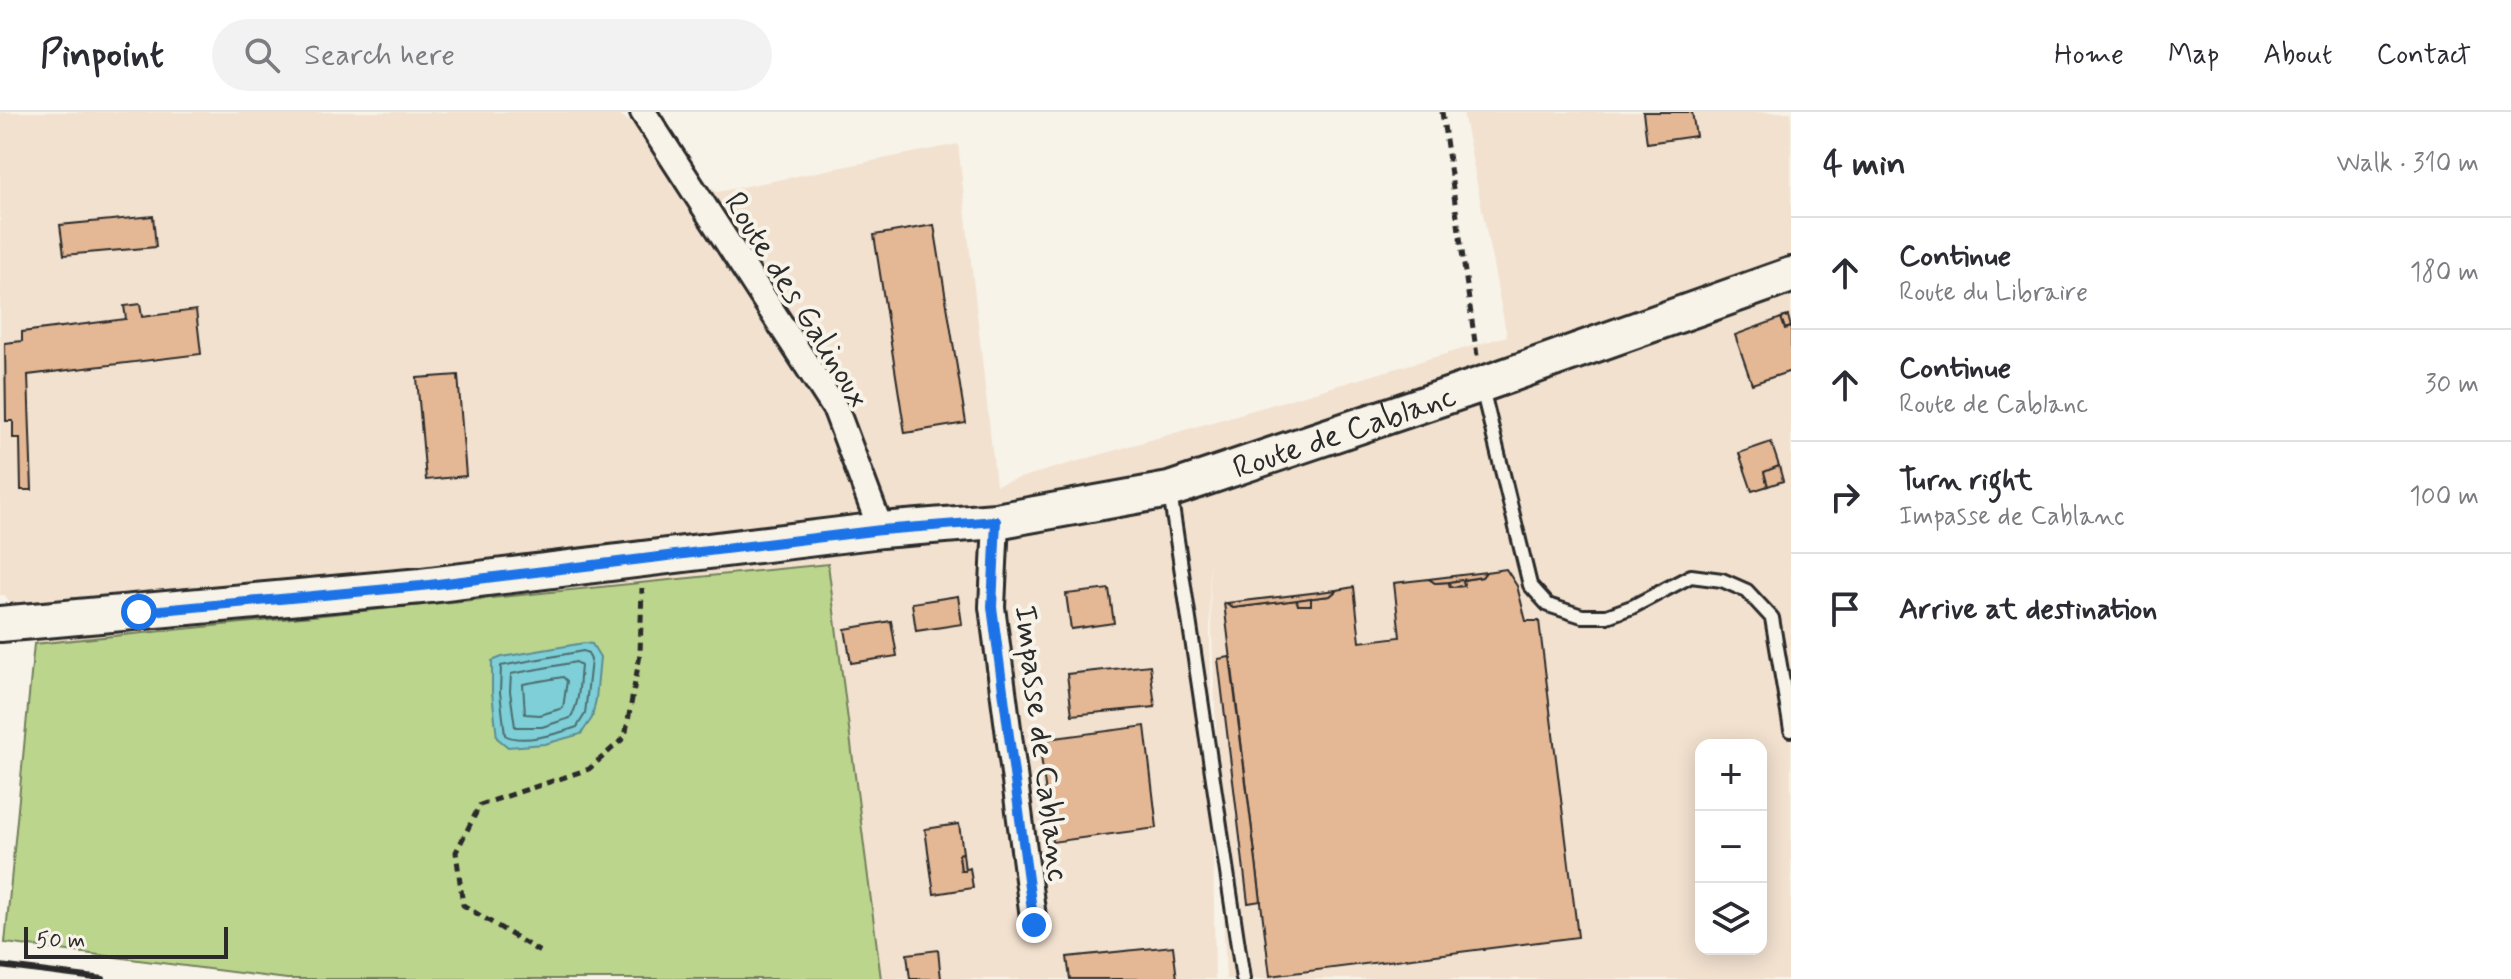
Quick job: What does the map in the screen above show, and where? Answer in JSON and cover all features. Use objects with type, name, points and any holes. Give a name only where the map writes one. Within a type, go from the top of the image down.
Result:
[{"type":"main road","name":"Route de Cablanc","points":[[0,624],[421,586],[881,530],[996,521],[1169,490],[1791,275]]},
{"type":"street","name":"Route des Galinoux","points":[[643,112],[836,410],[881,530]]},
{"type":"street","name":"Impasse de Cablanc","points":[[996,521],[992,607],[1034,925]]},
{"type":"lane","points":[[1481,384],[1530,585],[1548,605],[1582,616],[1607,616],[1632,607],[1691,576],[1722,580],[1747,591],[1772,618],[1791,730]]},
{"type":"lane","points":[[1169,490],[1243,979]]},
{"type":"path","points":[[1442,112],[1481,384]]},
{"type":"path","points":[[540,952],[463,905],[456,852],[480,805],[589,769],[625,737],[640,655],[643,559]]},
{"type":"shaded area","points":[[0,112],[617,112],[717,192],[958,144],[996,485],[1507,336],[1463,112],[1791,112],[1791,979],[1226,979],[1209,561],[1215,979],[881,979],[827,564],[34,644],[5,595],[0,595]]},
{"type":"green space","points":[[828,564],[881,979],[287,979],[5,943],[34,644]]},
{"type":"water","points":[[592,644],[600,657],[592,718],[581,734],[545,744],[508,747],[497,738],[492,661]]},
{"type":"building","points":[[1643,112],[1692,112],[1696,136],[1647,143]]},
{"type":"building","points":[[153,216],[156,247],[64,255],[60,225]]},
{"type":"building","points":[[934,225],[966,423],[905,433],[874,235]]},
{"type":"building","points":[[140,304],[142,317],[196,310],[201,354],[28,375],[32,490],[21,490],[20,438],[13,438],[13,421],[6,421],[5,343],[22,341],[22,332],[126,319],[124,306]]},
{"type":"building","points":[[1788,316],[1791,327],[1785,329],[1781,318]]},
{"type":"building","points":[[1781,318],[1785,329],[1791,327],[1791,371],[1752,384],[1735,335]]},
{"type":"building","points":[[458,375],[466,476],[426,480],[417,378]]},
{"type":"building","points":[[1771,442],[1779,466],[1764,472],[1768,486],[1752,491],[1739,453]]},
{"type":"building","points":[[1779,466],[1783,481],[1768,486],[1764,472]]},
{"type":"building","points":[[1506,569],[1517,586],[1526,621],[1539,621],[1578,937],[1270,976],[1224,603],[1233,608],[1297,600],[1298,605],[1311,605],[1311,598],[1330,596],[1337,590],[1354,587],[1360,642],[1400,637],[1394,583],[1429,579],[1435,583],[1449,582],[1450,587],[1464,586],[1463,580]]},
{"type":"building","points":[[1486,572],[1482,577],[1449,582],[1435,583],[1429,579]]},
{"type":"building","points":[[1463,580],[1464,586],[1450,587],[1449,582]]},
{"type":"building","points":[[1109,589],[1114,623],[1071,629],[1066,594]]},
{"type":"building","points":[[1337,590],[1330,596],[1233,608],[1227,603]]},
{"type":"building","points":[[958,596],[962,624],[916,631],[912,603]]},
{"type":"building","points":[[1311,598],[1311,605],[1298,605],[1297,600]]},
{"type":"building","points":[[891,621],[897,656],[851,663],[845,629]]},
{"type":"building","points":[[1230,657],[1261,901],[1248,903],[1218,659]]},
{"type":"building","points":[[1150,665],[1155,707],[1072,715],[1067,674]]},
{"type":"building","points":[[1145,726],[1157,828],[1052,842],[1039,740]]},
{"type":"building","points":[[959,824],[963,853],[959,854],[961,871],[970,868],[973,888],[934,894],[925,829]]},
{"type":"building","points":[[963,853],[965,871],[961,871],[959,854]]},
{"type":"building","points":[[1173,946],[1177,979],[1070,979],[1067,957]]},
{"type":"building","points":[[938,950],[941,979],[910,979],[907,954]]},
{"type":"railway","points":[[0,966],[103,979]]},
{"type":"route","points":[[139,612],[421,586],[881,530],[996,521],[992,607],[1034,925]]}]
